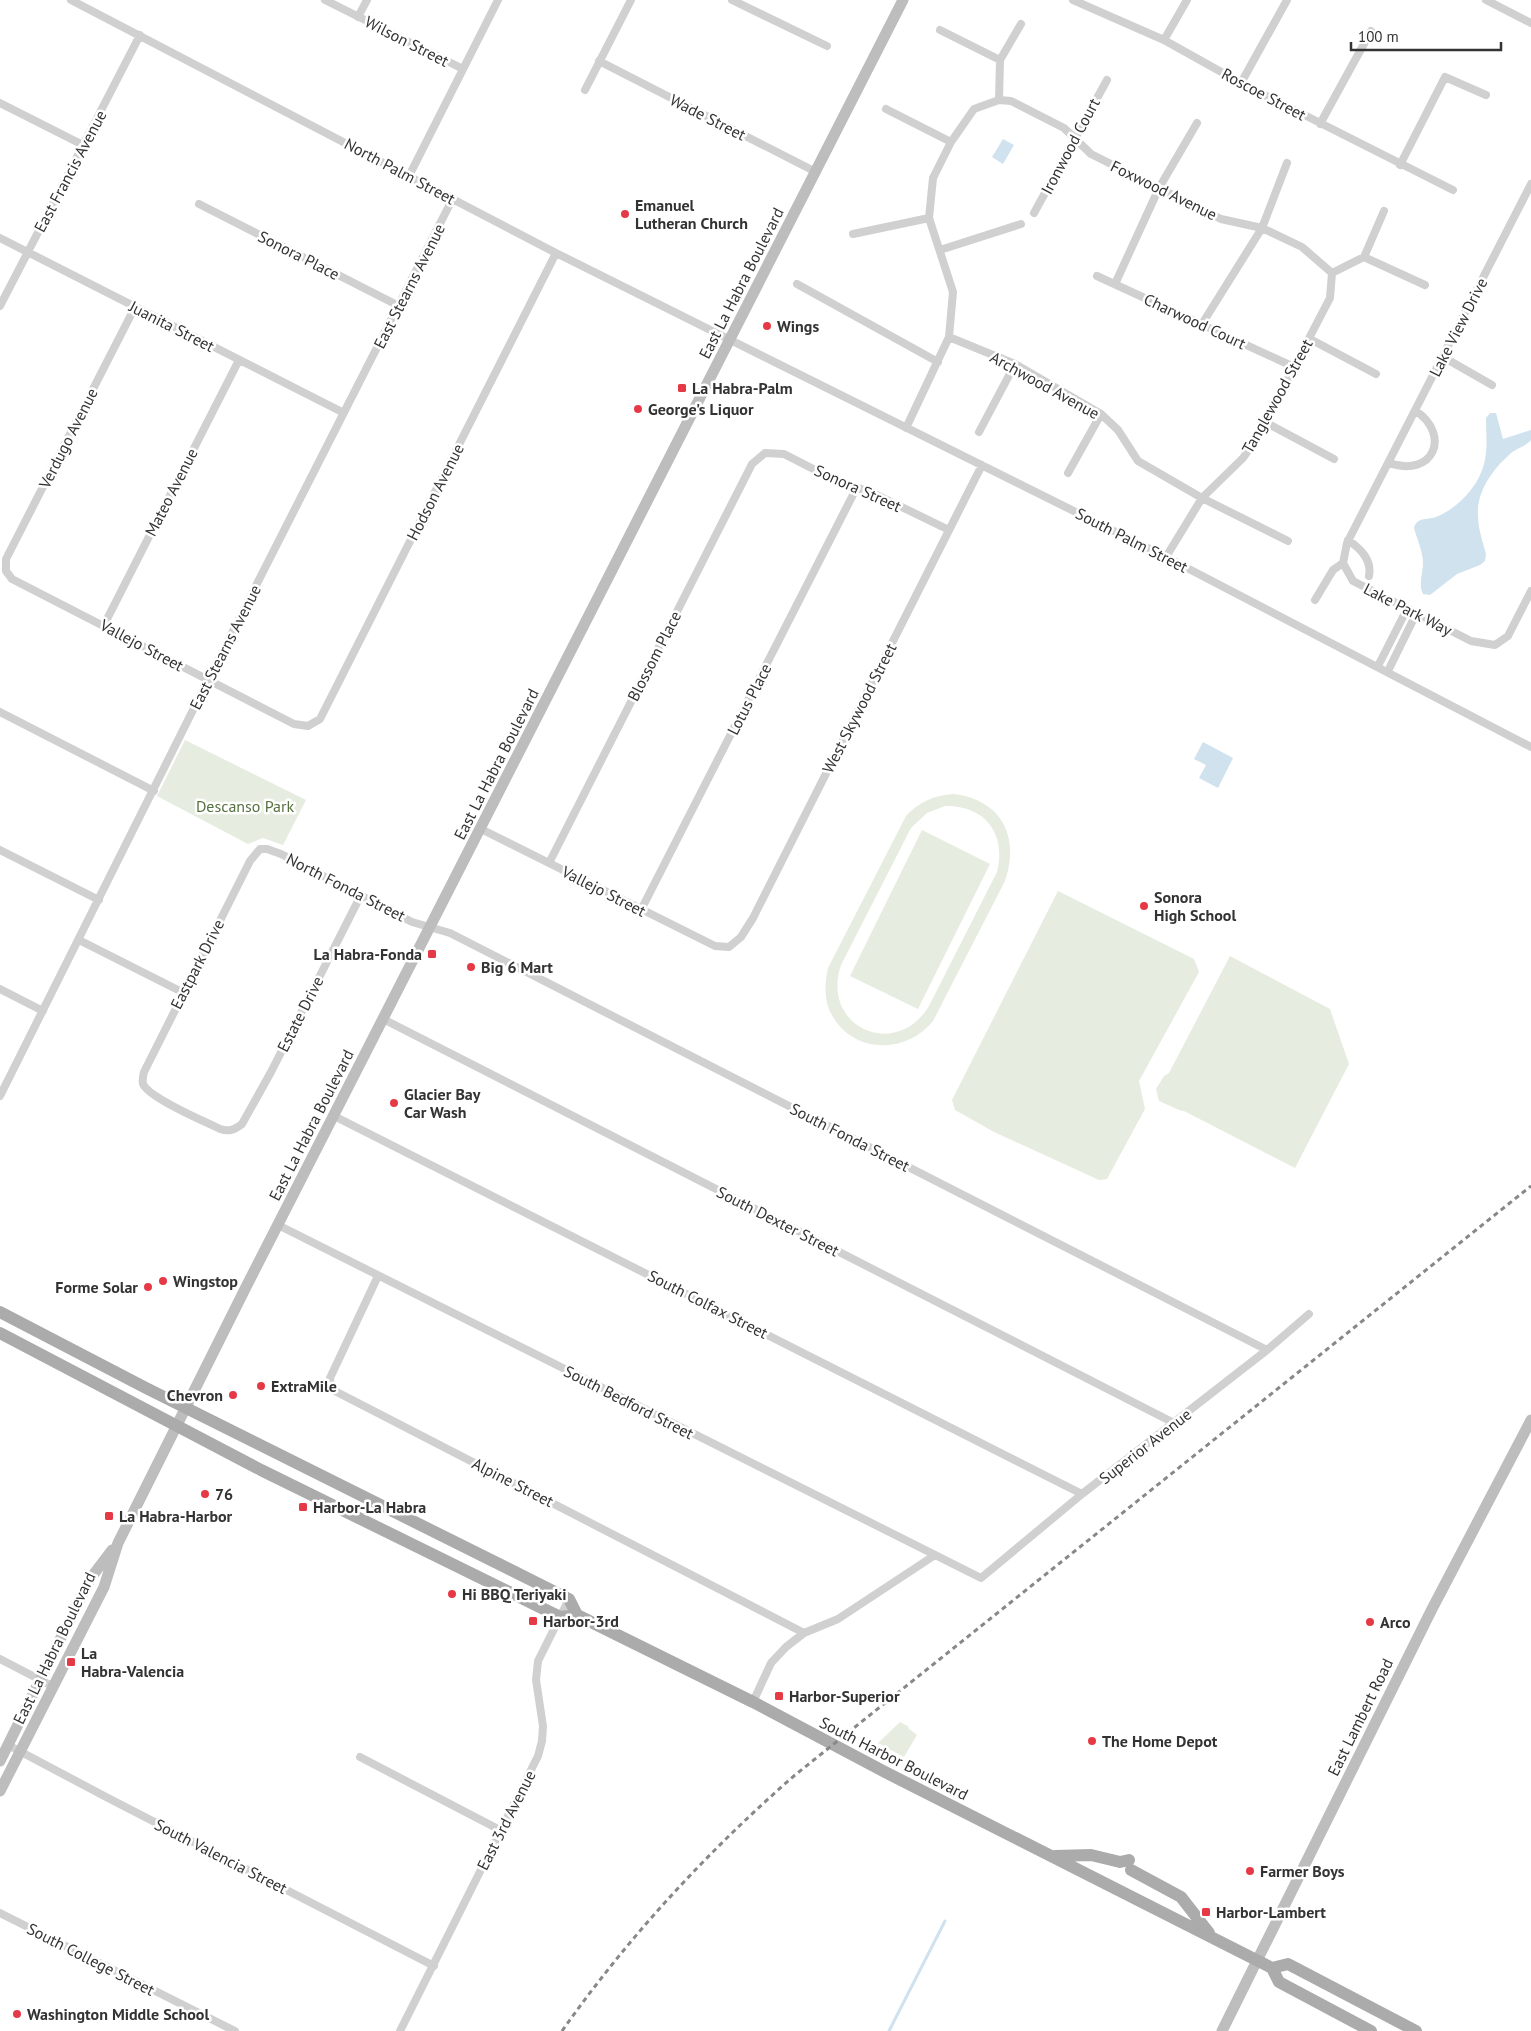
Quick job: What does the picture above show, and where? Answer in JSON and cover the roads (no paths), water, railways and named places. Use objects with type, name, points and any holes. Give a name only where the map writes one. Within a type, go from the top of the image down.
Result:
[{"type":"main road","name":"East La Habra Boulevard","points":[[0,1791],[104,1587],[118,1543],[176,1427],[903,0]]},
{"type":"main road","points":[[0,1312],[569,1600],[576,1615],[560,1617],[388,1533],[176,1427],[0,1333]]},
{"type":"main road","name":"East Lambert Road","points":[[1222,2031],[1432,1609],[1531,1420]]},
{"type":"main road","name":"East La Habra Boulevard","points":[[0,1761],[90,1579],[118,1543]]},
{"type":"main road","name":"South Harbor Boulevard","points":[[576,1615],[753,1702],[868,1763],[1272,1968],[1279,1982],[1371,2031]]},
{"type":"main road","points":[[1051,1856],[1091,1855],[1130,1865],[1181,1897],[1212,1937]]},
{"type":"main road","name":"South Harbor Boulevard","points":[[1272,1968],[1288,1964],[1416,2031]]},
{"type":"street","name":"North Palm Street","points":[[71,0],[83,3],[140,36],[556,253],[729,340]]},
{"type":"street","name":"Wilson Street","points":[[325,0],[463,69]]},
{"type":"street","points":[[358,17],[367,0]]},
{"type":"street","points":[[409,176],[498,0]]},
{"type":"street","points":[[585,90],[630,0]]},
{"type":"street","points":[[732,0],[827,46]]},
{"type":"street","name":"Roscoe Street","points":[[1073,0],[1083,2],[1164,40],[1241,83],[1400,165],[1453,190]]},
{"type":"street","points":[[1164,40],[1187,0]]},
{"type":"street","points":[[1241,83],[1287,0]]},
{"type":"street","points":[[1486,0],[1498,3],[1531,23]]},
{"type":"street","points":[[906,428],[949,337],[953,292],[930,218],[933,178],[951,142],[974,110],[999,100],[1000,60],[1021,24]]},
{"type":"street","points":[[940,30],[1000,60]]},
{"type":"street","points":[[1320,124],[1371,31]]},
{"type":"street","name":"East Francis Avenue","points":[[0,306],[140,36]]},
{"type":"street","name":"Wade Street","points":[[600,61],[816,172]]},
{"type":"street","points":[[1400,165],[1445,77],[1486,95]]},
{"type":"street","name":"Ironwood Court","points":[[1034,213],[1107,80]]},
{"type":"street","name":"Foxwood Avenue","points":[[999,100],[1011,102],[1064,128],[1091,154],[1221,219],[1262,228],[1302,247],[1332,272]]},
{"type":"street","points":[[0,103],[83,145]]},
{"type":"street","points":[[886,109],[951,142]]},
{"type":"street","points":[[1115,284],[1159,188],[1197,123]]},
{"type":"street","points":[[1202,324],[1262,228],[1287,163]]},
{"type":"street","name":"Lake View Drive","points":[[1388,467],[1531,184]]},
{"type":"street","name":"East Stearns Avenue","points":[[0,1096],[208,680],[453,198]]},
{"type":"street","name":"Sonora Place","points":[[199,204],[399,306]]},
{"type":"street","points":[[1332,272],[1364,256],[1384,211]]},
{"type":"street","points":[[853,234],[930,218]]},
{"type":"street","points":[[940,250],[1020,224]]},
{"type":"street","name":"Juanita Street","points":[[0,238],[344,414]]},
{"type":"street","name":"Hodson Avenue","points":[[308,726],[320,719],[556,253]]},
{"type":"street","points":[[1364,256],[1425,284]]},
{"type":"street","name":"Tanglewood Street","points":[[1166,557],[1202,498],[1243,458],[1257,438],[1330,298],[1332,272]]},
{"type":"street","name":"Charwood Court","points":[[1097,276],[1294,367]]},
{"type":"street","points":[[797,284],[938,362]]},
{"type":"street","name":"Verdugo Avenue","points":[[6,571],[6,560],[135,307]]},
{"type":"street","name":"Archwood Avenue","points":[[949,337],[1015,364],[1101,414],[1118,430],[1138,461],[1202,498],[1288,541]]},
{"type":"street","points":[[1310,339],[1376,374]]},
{"type":"street","name":"South Palm Street","points":[[729,340],[1166,557],[1531,747]]},
{"type":"street","points":[[1443,357],[1492,385]]},
{"type":"street","name":"Mateo Avenue","points":[[104,625],[239,360]]},
{"type":"street","points":[[979,432],[1015,364]]},
{"type":"street","points":[[1315,600],[1334,570],[1343,563],[1348,540],[1388,467],[1412,467],[1422,464],[1431,454],[1435,439],[1433,431],[1416,411]]},
{"type":"street","points":[[1068,474],[1101,414]]},
{"type":"street","points":[[1265,422],[1334,459]]},
{"type":"street","name":"Sonora Street","points":[[765,452],[784,454],[825,475],[877,495],[948,530]]},
{"type":"street","name":"Blossom Place","points":[[549,863],[752,464],[765,452]]},
{"type":"street","name":"West Skywood Street","points":[[729,947],[742,937],[753,918],[982,465]]},
{"type":"street","name":"Lotus Place","points":[[641,910],[857,487]]},
{"type":"street","points":[[1348,540],[1363,552],[1369,562],[1369,576]]},
{"type":"street","name":"Lake Park Way","points":[[1343,563],[1353,581],[1471,642],[1495,645],[1508,636],[1531,591]]},
{"type":"street","name":"Vallejo Street","points":[[6,571],[12,579],[208,680],[294,724],[308,726]]},
{"type":"street","points":[[1378,666],[1407,609]]},
{"type":"street","points":[[1388,671],[1416,614]]},
{"type":"street","points":[[0,712],[154,791]]},
{"type":"street","name":"Vallejo Street","points":[[481,829],[715,946],[729,947]]},
{"type":"street","name":"North Fonda Street","points":[[260,849],[281,854],[412,922],[431,927]]},
{"type":"street","name":"Eastpark Drive","points":[[142,1082],[144,1072],[182,992],[250,861],[260,849]]},
{"type":"street","points":[[0,850],[99,900]]},
{"type":"street","name":"Estate Drive","points":[[142,1082],[157,1097],[220,1129],[226,1131],[235,1130],[248,1116],[361,895]]},
{"type":"street","name":"South Fonda Street","points":[[431,927],[450,933],[1267,1350]]},
{"type":"street","points":[[79,940],[182,992]]},
{"type":"street","points":[[0,989],[43,1011]]},
{"type":"street","name":"South Dexter Street","points":[[383,1019],[1174,1423]]},
{"type":"street","name":"South Colfax Street","points":[[334,1116],[1082,1494]]},
{"type":"street","name":"South Bedford Street","points":[[278,1225],[981,1578]]},
{"type":"street","name":"Alpine Street","points":[[378,1276],[330,1378],[331,1389],[804,1633]]},
{"type":"street","name":"Superior Avenue","points":[[981,1578],[1082,1494],[1267,1350],[1309,1314]]},
{"type":"street","points":[[753,1702],[771,1662],[786,1647],[804,1633],[838,1620],[936,1555]]},
{"type":"street","name":"East 3rd Avenue","points":[[400,2031],[538,1756],[542,1741],[542,1710],[536,1680],[538,1661],[569,1600]]},
{"type":"street","points":[[0,1659],[54,1686]]},
{"type":"street","name":"South Valencia Street","points":[[8,1745],[434,1966]]},
{"type":"street","points":[[360,1757],[500,1830]]},
{"type":"street","name":"South College Street","points":[[0,1913],[235,2031]]},
{"type":"water","points":[[1003,139],[1014,145],[1003,164],[992,157]]},
{"type":"water","points":[[1490,413],[1496,413],[1503,439],[1531,430],[1531,440],[1511,453],[1503,461],[1486,482],[1482,491],[1478,516],[1486,554],[1485,561],[1480,565],[1457,574],[1430,595],[1423,594],[1421,583],[1423,559],[1414,528],[1415,524],[1420,520],[1436,517],[1444,513],[1472,489],[1484,464],[1486,418]]},
{"type":"water","points":[[1203,742],[1233,758],[1218,788],[1199,778],[1206,765],[1194,759]]},
{"type":"waterway","points":[[889,2031],[945,1921]]},
{"type":"railway","points":[[562,2031],[614,1962],[671,1896],[731,1834],[795,1775],[1531,1186]]},
{"type":"place","name":"Emanuel Lutheran Church","points":[[625,214]]},
{"type":"place","name":"Wings","points":[[767,326]]},
{"type":"place","name":"La Habra-Palm","points":[[682,388]]},
{"type":"place","name":"George's Liquor","points":[[638,409]]},
{"type":"place","name":"Sonora High School","points":[[1144,906]]},
{"type":"place","name":"La Habra-Fonda","points":[[432,954]]},
{"type":"place","name":"Big 6 Mart","points":[[471,967]]},
{"type":"place","name":"Glacier Bay Car Wash","points":[[394,1103]]},
{"type":"place","name":"Wingstop","points":[[163,1281]]},
{"type":"place","name":"Forme Solar","points":[[148,1287]]},
{"type":"place","name":"ExtraMile","points":[[261,1386]]},
{"type":"place","name":"Chevron","points":[[233,1395]]},
{"type":"place","name":"76","points":[[205,1494]]},
{"type":"place","name":"Harbor-La Habra","points":[[303,1507]]},
{"type":"place","name":"La Habra-Harbor","points":[[109,1516]]},
{"type":"place","name":"Hi BBQ Teriyaki","points":[[452,1594]]},
{"type":"place","name":"Harbor-3rd","points":[[533,1621]]},
{"type":"place","name":"Arco","points":[[1370,1622]]},
{"type":"place","name":"La Habra-Valencia","points":[[71,1662]]},
{"type":"place","name":"Harbor-Superior","points":[[779,1696]]},
{"type":"place","name":"The Home Depot","points":[[1092,1741]]},
{"type":"place","name":"Farmer Boys","points":[[1250,1871]]},
{"type":"place","name":"Harbor-Lambert","points":[[1206,1912]]},
{"type":"place","name":"Washington Middle School","points":[[17,2014]]},
{"type":"park label","name":"Descanso Park","points":[[245,806]]}]
